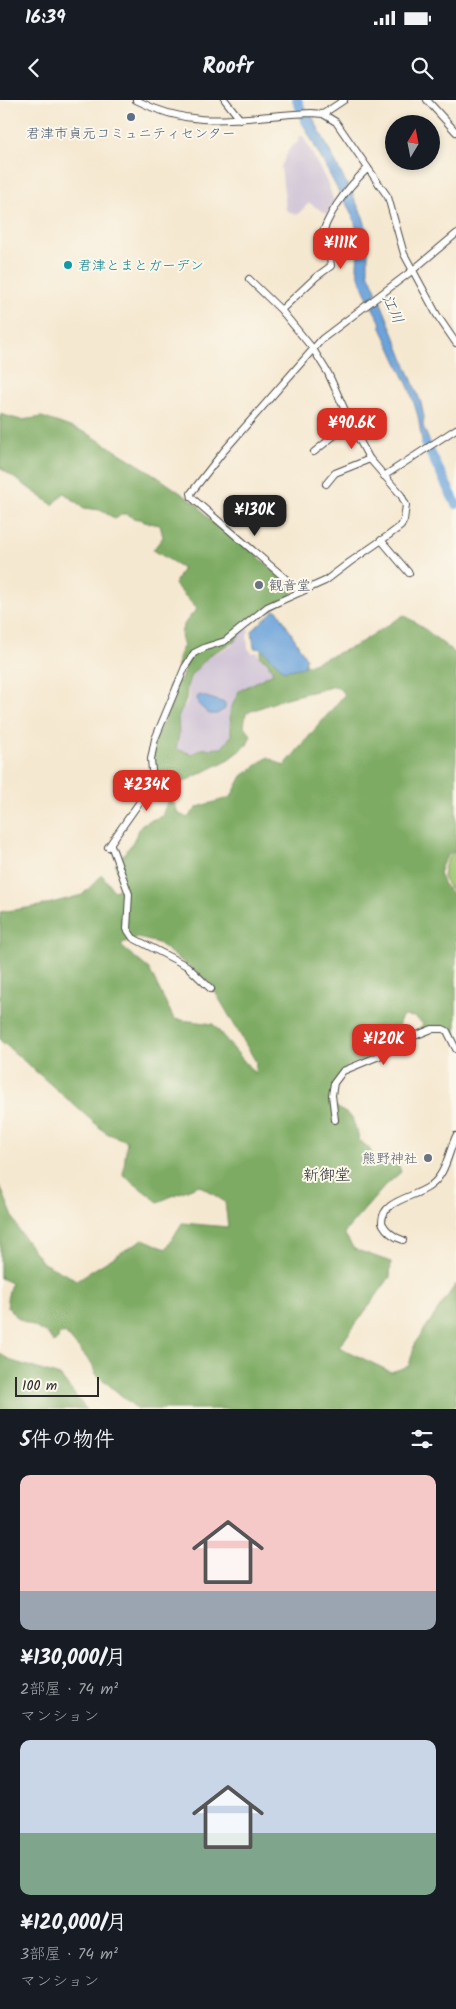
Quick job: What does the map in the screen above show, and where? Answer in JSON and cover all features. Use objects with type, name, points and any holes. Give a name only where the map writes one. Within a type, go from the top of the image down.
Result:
[{"type":"street","points":[[136,100],[161,112],[209,121],[311,113],[323,114],[336,122],[388,196],[404,254],[437,315],[456,343]]},
{"type":"street","points":[[225,100],[240,120]]},
{"type":"street","points":[[323,114],[344,100]]},
{"type":"street","points":[[427,100],[456,132]]},
{"type":"street","points":[[281,310],[316,277],[332,266],[330,258],[320,241],[330,214],[368,168]]},
{"type":"street","points":[[301,592],[192,498],[191,493],[223,452],[322,339],[383,294],[456,234]]},
{"type":"street","points":[[211,989],[187,966],[133,938],[127,929],[129,894],[109,846],[152,783],[151,759],[155,739],[190,659],[200,649],[234,636],[253,617],[267,607],[325,581],[401,526],[404,520],[406,505],[401,495],[370,459],[350,423],[328,373],[314,349],[281,310],[249,279]]},
{"type":"street","points":[[314,452],[350,423]]},
{"type":"street","points":[[384,476],[456,429]]},
{"type":"street","points":[[326,484],[335,473],[370,459]]},
{"type":"street","points":[[381,540],[409,573]]},
{"type":"street","points":[[335,1120],[332,1095],[334,1084],[343,1071],[384,1054],[412,1038],[436,1028],[447,1031],[456,1049]]},
{"type":"street","points":[[403,1240],[392,1236],[385,1229],[382,1223],[384,1212],[391,1204],[421,1192],[440,1178],[456,1136]]},
{"type":"shaded area","points":[[303,136],[328,184],[334,201],[327,214],[309,203],[297,215],[286,210],[281,167],[289,149],[299,141],[298,137]]},
{"type":"shaded area","points":[[249,628],[247,636],[248,648],[252,653],[257,652],[260,657],[267,661],[273,673],[239,691],[229,727],[231,736],[222,748],[201,749],[192,754],[176,749],[179,734],[177,718],[188,701],[188,687],[192,675],[211,655],[231,646]]},
{"type":"green space","points":[[0,414],[21,420],[42,417],[87,433],[149,471],[198,505],[212,523],[224,526],[292,587],[293,592],[287,600],[249,624],[234,642],[211,654],[191,675],[187,687],[186,700],[178,718],[179,734],[176,749],[192,754],[201,749],[222,748],[231,736],[230,711],[239,691],[273,673],[267,661],[260,657],[262,647],[308,665],[355,646],[404,615],[456,654],[456,850],[445,860],[439,874],[443,883],[456,899],[456,1040],[445,1027],[441,1026],[433,1026],[416,1032],[423,1024],[415,1017],[404,1016],[400,1020],[398,1028],[383,1046],[375,1063],[368,1060],[360,1061],[346,1067],[336,1083],[330,1103],[352,1117],[359,1140],[369,1148],[374,1157],[383,1164],[399,1166],[401,1172],[385,1186],[344,1233],[354,1249],[391,1262],[390,1277],[339,1347],[391,1372],[409,1366],[415,1343],[456,1284],[456,1406],[451,1409],[137,1409],[95,1373],[92,1364],[65,1333],[59,1334],[58,1339],[54,1343],[48,1334],[19,1319],[8,1308],[7,1299],[11,1283],[0,1278],[0,1186],[19,1231],[43,1263],[77,1280],[143,1239],[166,1249],[182,1223],[228,1227],[225,1202],[199,1185],[158,1202],[123,1175],[127,1141],[106,1133],[0,1040],[0,912],[40,906],[82,895],[102,875],[114,891],[124,887],[115,865],[131,845],[142,824],[162,816],[168,800],[174,803],[178,813],[187,818],[198,807],[231,797],[242,776],[268,757],[284,766],[345,694],[336,686],[286,698],[246,713],[244,726],[251,735],[247,745],[226,761],[171,788],[154,784],[149,753],[176,693],[168,688],[173,678],[180,682],[184,671],[177,665],[184,645],[181,635],[182,630],[186,621],[197,609],[176,586],[175,583],[183,568],[153,550],[163,537],[160,525],[144,522],[141,519],[125,514],[116,519],[100,510],[84,508],[64,493],[53,505],[0,468]],"holes":[[[138,938],[158,943],[210,983],[256,1062],[255,1074],[213,1024],[174,1019],[149,969],[122,947],[122,943]]]},
{"type":"green space","points":[[456,851],[456,897],[443,878],[446,863]]},
{"type":"green space","points":[[0,1354],[12,1361],[60,1376],[86,1409],[0,1409]]},
{"type":"water","points":[[299,116],[312,116],[348,187],[341,196]]},
{"type":"water","points":[[351,191],[368,233],[368,272],[377,293],[369,300],[357,267],[358,241],[356,228],[350,210],[343,199]]},
{"type":"water","points":[[380,300],[421,403],[424,417],[423,426],[430,443],[423,448],[418,416],[410,390],[372,307]]},
{"type":"water","points":[[274,610],[278,611],[306,658],[304,667],[284,671],[262,649],[254,648],[252,631]]},
{"type":"water","points":[[200,695],[225,703],[225,709],[217,714],[209,714],[198,704],[197,697]]},
{"type":"waterway","name":"江川","points":[[297,100],[307,123]]},
{"type":"waterway","name":"江川","points":[[426,444],[456,504]]},
{"type":"place","name":"君津市貞元コミュニティセンター","points":[[131,117]]},
{"type":"place","name":"君津とまとガーデン","points":[[68,265]]},
{"type":"place","name":"観音堂","points":[[259,585]]},
{"type":"place","name":"熊野神社","points":[[428,1158]]},
{"type":"district","name":"新御堂","points":[[327,1174]]}]
